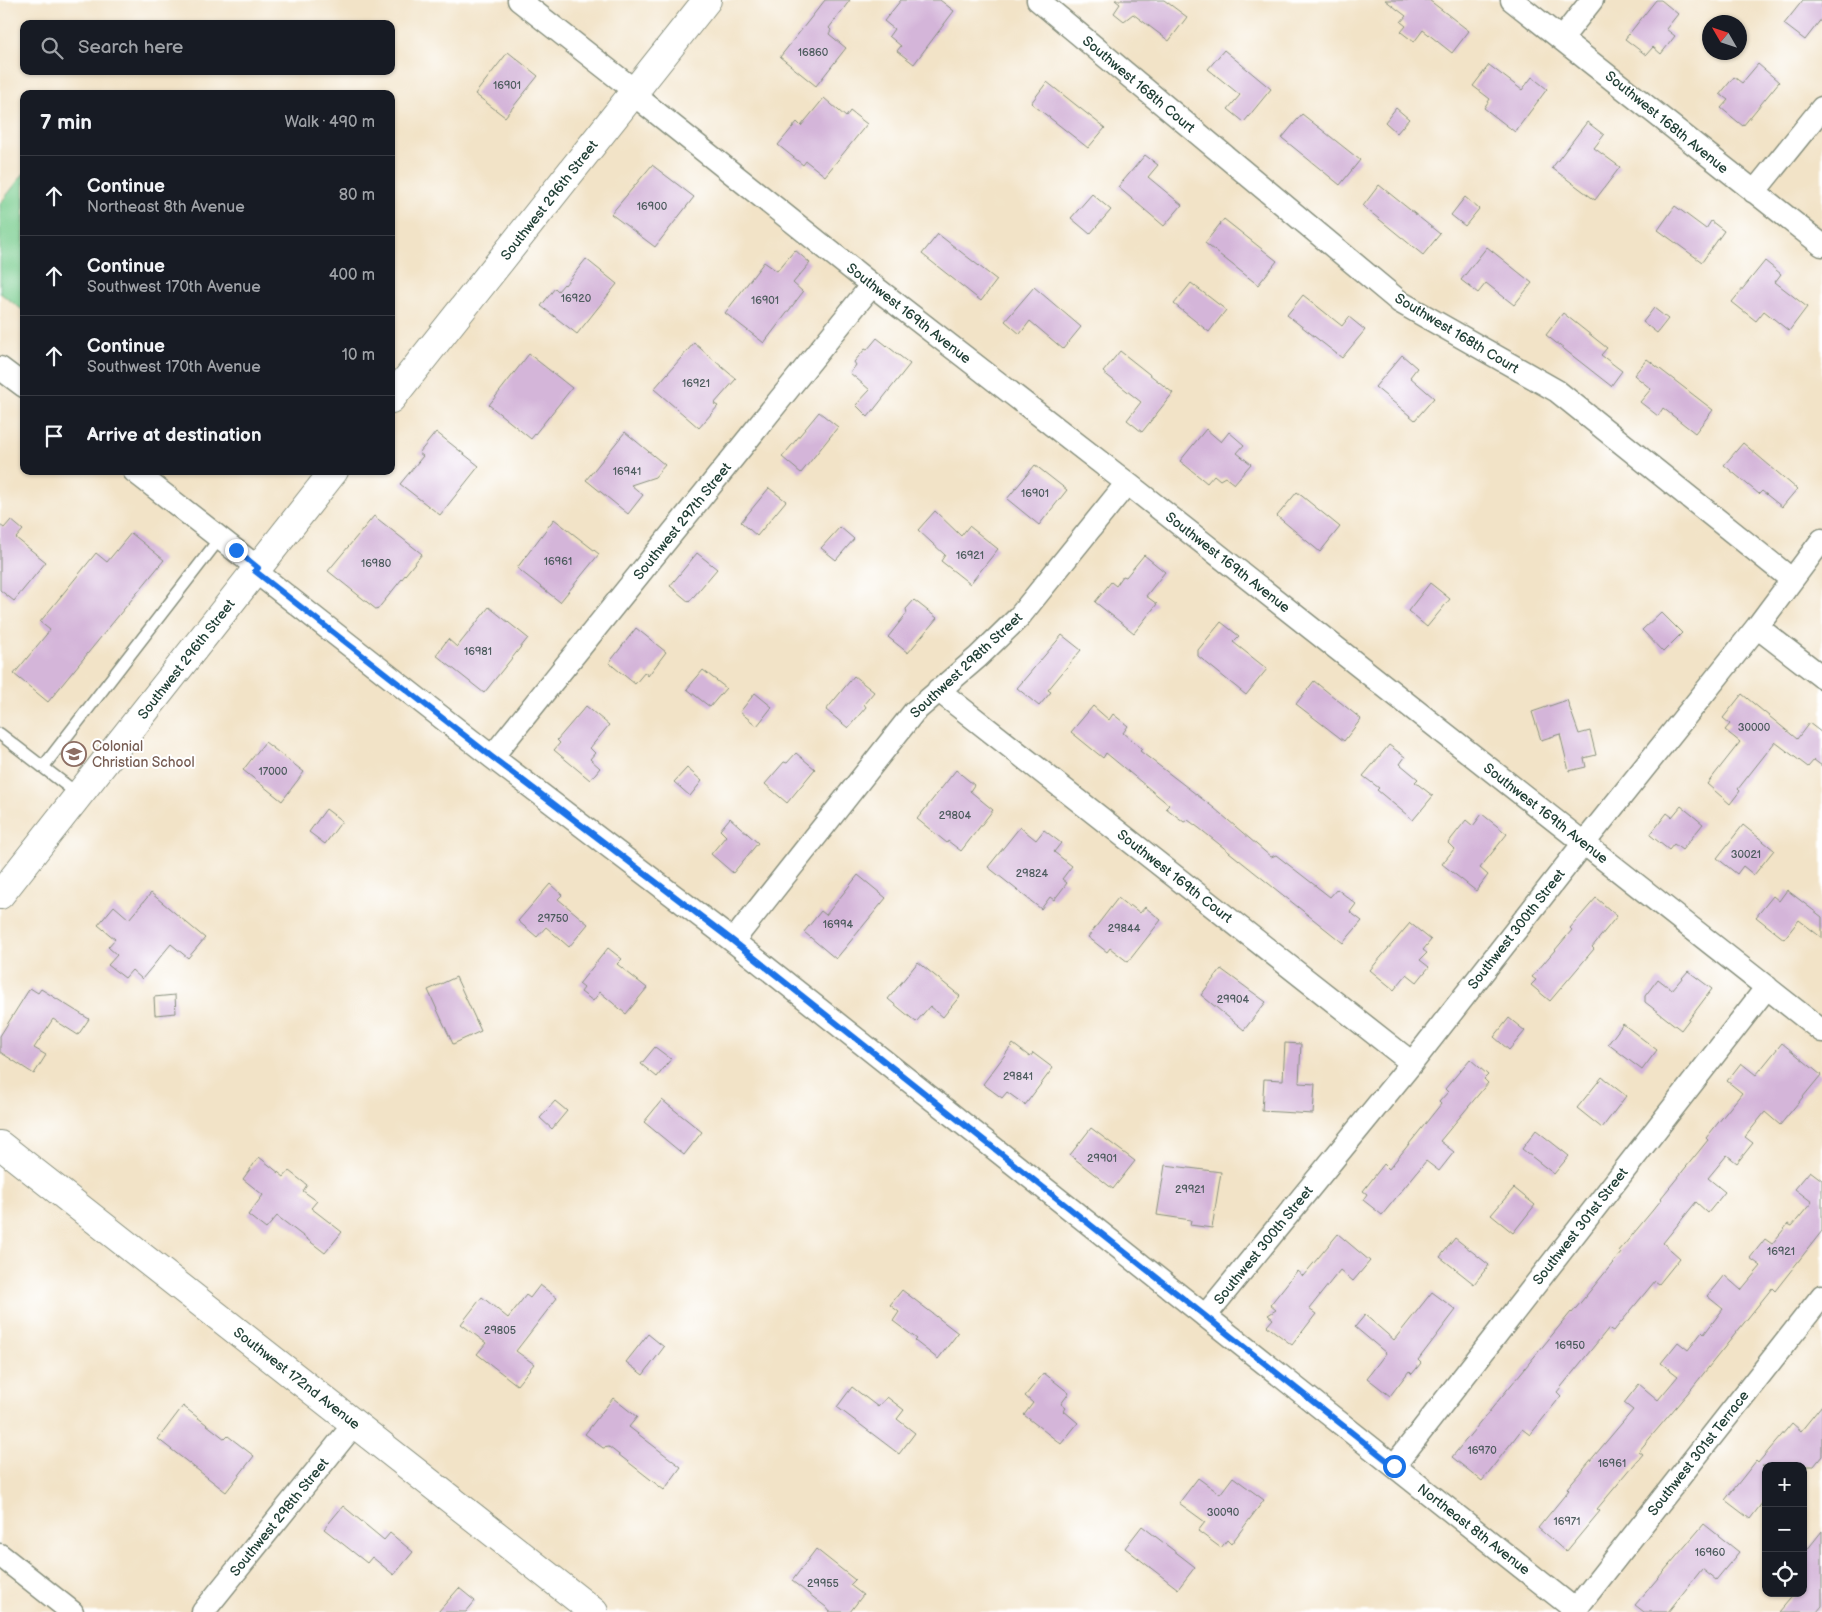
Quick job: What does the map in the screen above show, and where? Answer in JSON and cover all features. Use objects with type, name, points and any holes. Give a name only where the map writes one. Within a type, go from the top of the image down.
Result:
[{"type":"street","name":"Southwest 169th Avenue","points":[[519,0],[872,285],[1128,483],[1822,1031]]},
{"type":"street","name":"Southwest 296th Street","points":[[395,394],[707,0]]},
{"type":"street","name":"Southwest 168th Court","points":[[1038,0],[1400,302],[1557,392],[1792,579]]},
{"type":"street","name":"Southwest 168th Avenue","points":[[1512,0],[1822,245]]},
{"type":"street","points":[[1562,38],[1592,0]]},
{"type":"street","points":[[1754,192],[1822,108]]},
{"type":"street","name":"Southwest 297th Street","points":[[492,757],[872,285]]},
{"type":"street","points":[[0,368],[20,383]]},
{"type":"street","name":"Northeast 8th Avenue","points":[[139,475],[492,757],[733,941],[1576,1611]]},
{"type":"street","name":"Southwest 296th Street","points":[[0,895],[331,475]]},
{"type":"street","name":"Southwest 298th Street","points":[[733,941],[914,712],[978,657],[1019,618],[1128,483]]},
{"type":"street","name":"Southwest 300th Street","points":[[1205,1316],[1412,1063],[1584,843],[1757,627],[1822,540]]},
{"type":"street","points":[[1757,627],[1822,677]]},
{"type":"street","name":"Southwest 169th Court","points":[[938,690],[1412,1063]]},
{"type":"street","name":"Southwest 301st Street","points":[[1394,1466],[1767,987]]},
{"type":"street","name":"Southwest 172nd Avenue","points":[[0,1145],[594,1612]]},
{"type":"street","name":"Southwest 301st Terrace","points":[[1576,1611],[1822,1296]]},
{"type":"street","name":"Southwest 298th Street","points":[[203,1612],[355,1423]]},
{"type":"street","points":[[0,1555],[72,1612]]},
{"type":"lane","points":[[43,767],[220,538]]},
{"type":"lane","points":[[0,734],[79,795]]},
{"type":"green space","points":[[20,178],[20,308],[0,293],[0,204]]},
{"type":"building","points":[[825,0],[850,0],[829,28],[831,30],[829,34],[846,48],[816,86],[780,57]]},
{"type":"building","points":[[901,0],[940,0],[954,11],[914,64],[897,51],[901,46],[889,36],[894,29],[884,21]]},
{"type":"building","points":[[1115,0],[1164,0],[1187,17],[1169,41],[1133,14],[1124,21],[1114,13],[1120,4]]},
{"type":"building","points":[[1385,0],[1429,0],[1469,31],[1452,53],[1423,30],[1414,42],[1401,32],[1406,26],[1401,22],[1406,16]]},
{"type":"building","points":[[1656,0],[1661,0],[1678,14],[1666,29],[1675,36],[1661,54],[1653,47],[1646,55],[1625,39]]},
{"type":"building","points":[[1803,0],[1822,0],[1822,18],[1805,40],[1784,24]]},
{"type":"building","points":[[1224,50],[1271,89],[1244,122],[1228,109],[1240,95],[1208,69]]},
{"type":"building","points":[[508,52],[538,76],[505,117],[475,94]]},
{"type":"building","points":[[1758,64],[1779,82],[1743,126],[1721,108],[1728,100],[1720,94],[1734,77],[1742,83]]},
{"type":"building","points":[[1489,65],[1522,90],[1532,77],[1547,89],[1515,132],[1484,108],[1490,99],[1473,86]]},
{"type":"building","points":[[1047,82],[1105,128],[1088,148],[1031,103]]},
{"type":"building","points":[[824,98],[846,117],[850,111],[867,124],[825,176],[806,161],[803,165],[778,145],[797,122],[801,126]]},
{"type":"building","points":[[1396,108],[1409,119],[1397,133],[1385,122]]},
{"type":"building","points":[[1302,114],[1360,160],[1340,185],[1282,138]]},
{"type":"building","points":[[1587,122],[1604,135],[1594,148],[1620,167],[1595,200],[1552,168]]},
{"type":"building","points":[[1145,155],[1158,165],[1148,177],[1182,205],[1164,226],[1118,187]]},
{"type":"building","points":[[652,165],[694,197],[655,247],[611,214]]},
{"type":"building","points":[[1379,185],[1440,234],[1423,255],[1363,206]]},
{"type":"building","points":[[1092,194],[1111,210],[1090,234],[1071,218]]},
{"type":"building","points":[[1465,197],[1479,209],[1465,226],[1451,215]]},
{"type":"building","points":[[1675,206],[1706,229],[1711,221],[1724,231],[1702,262],[1658,230]]},
{"type":"building","points":[[1224,219],[1277,261],[1258,285],[1205,243]]},
{"type":"building","points":[[938,234],[997,280],[981,301],[922,254]]},
{"type":"building","points":[[1487,247],[1532,283],[1514,305],[1486,283],[1478,293],[1461,280]]},
{"type":"building","points":[[795,250],[810,263],[793,283],[803,292],[764,343],[725,313],[764,262],[777,271]]},
{"type":"building","points":[[586,259],[617,284],[577,334],[541,306],[555,288],[558,291],[565,285]]},
{"type":"building","points":[[1765,261],[1781,274],[1775,282],[1807,307],[1789,331],[1764,311],[1756,321],[1732,302]]},
{"type":"building","points":[[1191,283],[1226,310],[1209,332],[1174,304]]},
{"type":"building","points":[[1034,287],[1081,327],[1063,349],[1030,321],[1020,334],[1005,321]]},
{"type":"building","points":[[1303,295],[1342,326],[1349,317],[1365,330],[1342,358],[1287,315]]},
{"type":"building","points":[[1654,308],[1668,319],[1657,333],[1643,322]]},
{"type":"building","points":[[1563,313],[1607,348],[1601,355],[1622,371],[1611,386],[1546,335]]},
{"type":"building","points":[[877,338],[910,364],[868,417],[856,405],[870,390],[850,373],[856,365],[854,362]]},
{"type":"building","points":[[694,343],[736,379],[714,404],[718,406],[699,428],[654,389]]},
{"type":"building","points":[[1120,351],[1173,393],[1142,432],[1127,420],[1141,402],[1103,372]]},
{"type":"building","points":[[529,354],[572,388],[531,439],[489,405]]},
{"type":"building","points":[[1402,355],[1417,368],[1410,377],[1434,398],[1415,420],[1375,387]]},
{"type":"building","points":[[1647,359],[1713,410],[1695,433],[1663,408],[1658,416],[1640,402],[1651,389],[1634,375]]},
{"type":"building","points":[[819,412],[838,427],[801,473],[782,457]]},
{"type":"building","points":[[1206,429],[1221,442],[1229,432],[1244,445],[1237,453],[1251,464],[1234,484],[1225,477],[1220,480],[1214,475],[1207,483],[1180,461]]},
{"type":"building","points":[[436,432],[479,466],[440,515],[400,484],[423,456],[419,453]]},
{"type":"building","points":[[625,432],[665,465],[655,477],[631,485],[643,495],[628,514],[586,480]]},
{"type":"building","points":[[1743,443],[1797,489],[1782,507],[1762,491],[1759,494],[1724,465]]},
{"type":"building","points":[[1035,465],[1067,490],[1039,525],[1007,499]]},
{"type":"building","points":[[769,488],[786,501],[757,536],[741,522]]},
{"type":"building","points":[[1297,492],[1340,527],[1320,552],[1277,516]]},
{"type":"building","points":[[935,511],[961,536],[969,526],[998,549],[970,584],[941,561],[945,555],[918,530]]},
{"type":"building","points":[[374,516],[422,554],[377,610],[328,571]]},
{"type":"building","points":[[554,519],[599,554],[560,602],[517,568]]},
{"type":"building","points":[[11,520],[23,530],[16,538],[46,562],[14,601],[0,590],[0,525],[4,528]]},
{"type":"building","points":[[840,527],[854,539],[836,560],[821,548]]},
{"type":"building","points":[[131,533],[164,560],[48,702],[14,674],[50,630],[40,622],[96,553],[107,562]]},
{"type":"building","points":[[697,553],[717,569],[689,602],[670,586]]},
{"type":"building","points":[[1144,555],[1165,572],[1146,596],[1157,604],[1134,633],[1095,602],[1111,582],[1116,586],[1123,576],[1126,577]]},
{"type":"building","points":[[1430,583],[1450,599],[1427,627],[1408,611]]},
{"type":"building","points":[[914,600],[937,618],[908,653],[888,637],[907,613],[906,609]]},
{"type":"building","points":[[489,607],[528,638],[484,693],[436,655],[448,639],[457,647]]},
{"type":"building","points":[[1661,612],[1682,633],[1663,652],[1642,630]]},
{"type":"building","points":[[1221,622],[1239,636],[1233,642],[1267,669],[1246,695],[1198,656],[1198,650]]},
{"type":"building","points":[[636,628],[666,652],[648,676],[645,672],[635,684],[609,663]]},
{"type":"building","points":[[1062,635],[1081,650],[1048,690],[1051,692],[1039,706],[1017,688]]},
{"type":"building","points":[[703,670],[726,688],[710,707],[687,689]]},
{"type":"building","points":[[854,676],[874,692],[864,704],[866,707],[848,728],[826,710]]},
{"type":"building","points":[[1314,681],[1361,719],[1344,741],[1296,704]]},
{"type":"building","points":[[755,693],[772,707],[757,726],[740,712]]},
{"type":"building","points":[[1742,694],[1797,739],[1809,723],[1822,733],[1822,766],[1814,760],[1808,767],[1775,742],[1738,789],[1740,791],[1730,804],[1707,784],[1740,742],[1725,730],[1730,724],[1723,718]]},
{"type":"building","points":[[1567,700],[1579,734],[1590,731],[1596,755],[1584,758],[1586,767],[1569,771],[1560,734],[1541,740],[1532,712]]},
{"type":"building","points":[[586,706],[609,725],[590,748],[595,753],[590,759],[600,768],[590,780],[554,750],[560,743],[557,740]]},
{"type":"building","points":[[1093,706],[1109,720],[1113,714],[1128,726],[1123,733],[1142,749],[1140,751],[1214,808],[1271,857],[1276,855],[1330,897],[1337,889],[1356,904],[1350,912],[1362,921],[1343,943],[1199,828],[1188,820],[1184,822],[1166,808],[1169,805],[1106,753],[1103,758],[1071,732]]},
{"type":"building","points":[[265,742],[304,772],[282,801],[243,770]]},
{"type":"building","points":[[1389,745],[1405,757],[1400,764],[1418,779],[1415,782],[1433,796],[1413,820],[1377,790],[1379,788],[1363,776]]},
{"type":"building","points":[[796,753],[815,769],[787,803],[765,784],[784,762],[787,763]]},
{"type":"building","points":[[687,768],[702,781],[690,796],[674,782]]},
{"type":"building","points":[[956,770],[974,785],[970,791],[993,810],[961,851],[948,841],[947,843],[917,819]]},
{"type":"building","points":[[1681,806],[1703,824],[1682,850],[1674,844],[1669,850],[1650,835],[1667,813],[1672,817]]},
{"type":"building","points":[[326,809],[342,821],[325,844],[309,832]]},
{"type":"building","points":[[1482,814],[1507,834],[1480,868],[1488,875],[1476,891],[1442,864],[1454,849],[1448,843],[1466,820],[1473,826]]},
{"type":"building","points":[[730,818],[758,843],[733,873],[711,854],[726,836],[720,830]]},
{"type":"building","points":[[1743,825],[1774,850],[1754,875],[1743,866],[1737,874],[1717,858]]},
{"type":"building","points":[[1020,827],[1036,840],[1044,830],[1061,843],[1054,852],[1072,866],[1062,879],[1067,883],[1054,900],[1050,897],[1041,909],[988,867]]},
{"type":"building","points":[[858,875],[886,898],[836,959],[804,932],[821,911],[826,915]]},
{"type":"building","points":[[550,884],[562,895],[558,899],[588,924],[569,947],[546,927],[537,937],[518,921]]},
{"type":"building","points":[[1787,890],[1822,917],[1822,938],[1799,920],[1784,939],[1756,917],[1773,896],[1779,901]]},
{"type":"building","points":[[151,893],[205,938],[188,958],[171,944],[142,979],[132,970],[125,978],[108,965],[117,955],[108,947],[115,939],[98,925],[114,906],[129,919]]},
{"type":"building","points":[[1118,898],[1140,913],[1145,907],[1161,920],[1128,962],[1110,948],[1107,952],[1088,937]]},
{"type":"building","points":[[1596,898],[1617,916],[1592,947],[1594,949],[1550,1001],[1531,985],[1536,980],[1532,977]]},
{"type":"building","points":[[1410,923],[1431,940],[1423,950],[1427,953],[1420,960],[1429,967],[1417,982],[1407,974],[1394,990],[1370,970]]},
{"type":"building","points":[[608,948],[622,959],[617,964],[647,988],[626,1014],[600,992],[593,1001],[581,992],[584,988],[579,984]]},
{"type":"building","points":[[918,962],[960,996],[943,1017],[930,1006],[916,1022],[888,999]]},
{"type":"building","points":[[1221,969],[1266,1002],[1244,1030],[1201,995]]},
{"type":"building","points":[[1688,971],[1712,989],[1681,1030],[1645,1002],[1645,996],[1658,979],[1672,990]]},
{"type":"building","points":[[456,977],[481,1031],[453,1044],[428,990]]},
{"type":"building","points":[[30,988],[38,993],[41,989],[89,1019],[78,1035],[53,1019],[34,1048],[46,1055],[34,1074],[0,1052],[0,1036]]},
{"type":"building","points":[[175,995],[176,1013],[155,1015],[154,997]]},
{"type":"building","points":[[1509,1018],[1525,1031],[1509,1050],[1494,1037]]},
{"type":"building","points":[[1623,1024],[1657,1050],[1642,1070],[1608,1044]]},
{"type":"building","points":[[1285,1043],[1301,1044],[1299,1083],[1315,1084],[1313,1114],[1262,1111],[1264,1079],[1283,1080]]},
{"type":"building","points":[[1782,1043],[1821,1075],[1780,1125],[1765,1112],[1745,1137],[1753,1143],[1737,1163],[1727,1155],[1708,1178],[1725,1192],[1708,1213],[1696,1202],[1663,1243],[1680,1258],[1659,1284],[1655,1281],[1613,1332],[1608,1329],[1557,1392],[1561,1396],[1530,1435],[1522,1429],[1482,1481],[1452,1457],[1621,1253],[1619,1251],[1708,1140],[1706,1138],[1742,1093],[1727,1081],[1741,1063],[1756,1075]]},
{"type":"building","points":[[1013,1044],[1030,1057],[1033,1053],[1053,1068],[1025,1105],[1007,1092],[1002,1098],[983,1084]]},
{"type":"building","points":[[655,1047],[671,1059],[657,1077],[641,1064]]},
{"type":"building","points":[[1470,1059],[1488,1075],[1484,1079],[1488,1083],[1440,1141],[1454,1152],[1439,1171],[1426,1161],[1382,1215],[1363,1200],[1367,1194],[1363,1191],[1384,1164],[1389,1169],[1441,1104],[1439,1102],[1448,1092],[1445,1089]]},
{"type":"building","points":[[1602,1077],[1626,1096],[1602,1128],[1577,1108]]},
{"type":"building","points":[[662,1100],[702,1132],[684,1155],[644,1122]]},
{"type":"building","points":[[555,1101],[567,1111],[552,1129],[540,1118]]},
{"type":"building","points":[[1091,1128],[1135,1161],[1113,1189],[1070,1155]]},
{"type":"building","points":[[1536,1130],[1569,1156],[1554,1174],[1522,1149]]},
{"type":"building","points":[[259,1157],[284,1177],[289,1171],[307,1185],[303,1191],[317,1201],[311,1208],[342,1232],[325,1253],[277,1216],[266,1229],[248,1215],[263,1195],[243,1179]]},
{"type":"building","points":[[1165,1165],[1221,1172],[1212,1228],[1190,1225],[1191,1220],[1157,1215]]},
{"type":"building","points":[[1810,1171],[1822,1180],[1822,1231],[1775,1291],[1772,1288],[1639,1451],[1643,1454],[1597,1509],[1600,1511],[1566,1552],[1538,1528],[1569,1490],[1567,1488],[1633,1410],[1624,1403],[1639,1384],[1658,1400],[1678,1376],[1661,1363],[1678,1342],[1688,1350],[1702,1332],[1704,1334],[1723,1309],[1707,1296],[1724,1275],[1741,1290],[1761,1266],[1750,1258],[1765,1239],[1772,1244],[1788,1224],[1792,1226],[1812,1202],[1795,1189]]},
{"type":"building","points":[[1514,1188],[1535,1205],[1513,1233],[1491,1215]]},
{"type":"building","points":[[1338,1234],[1370,1261],[1353,1281],[1340,1270],[1309,1309],[1316,1314],[1292,1345],[1267,1326],[1273,1319],[1268,1315],[1276,1310],[1270,1305],[1297,1271],[1303,1276]]},
{"type":"building","points":[[1455,1238],[1489,1265],[1474,1284],[1440,1257]]},
{"type":"building","points":[[540,1285],[557,1298],[516,1351],[534,1364],[517,1385],[477,1354],[486,1343],[461,1324],[482,1297],[508,1318],[526,1295],[530,1298]]},
{"type":"building","points":[[902,1290],[958,1333],[938,1359],[915,1341],[917,1339],[893,1321],[899,1312],[890,1305]]},
{"type":"building","points":[[1432,1292],[1456,1310],[1418,1360],[1421,1363],[1412,1374],[1409,1371],[1390,1396],[1367,1378],[1386,1353],[1355,1327],[1365,1315],[1394,1340]]},
{"type":"building","points":[[648,1334],[664,1347],[643,1375],[626,1362]]},
{"type":"building","points":[[1044,1373],[1069,1393],[1061,1404],[1066,1408],[1064,1411],[1078,1423],[1061,1444],[1024,1415],[1033,1403],[1025,1396]]},
{"type":"building","points":[[852,1387],[878,1407],[887,1397],[904,1410],[897,1419],[915,1433],[899,1454],[837,1407]]},
{"type":"building","points":[[613,1398],[637,1417],[629,1427],[681,1467],[664,1490],[609,1447],[603,1448],[585,1434]]},
{"type":"building","points":[[1822,1405],[1822,1456],[1814,1466],[1807,1466],[1807,1462],[1762,1462],[1762,1503],[1750,1519],[1725,1500],[1756,1461],[1758,1463],[1792,1423],[1801,1431]]},
{"type":"building","points":[[183,1406],[225,1439],[228,1436],[254,1456],[226,1492],[158,1439]]},
{"type":"building","points":[[1233,1477],[1264,1500],[1231,1544],[1227,1540],[1221,1548],[1198,1531],[1205,1522],[1179,1503],[1198,1478],[1220,1494]]},
{"type":"building","points":[[343,1506],[384,1540],[390,1533],[413,1552],[394,1575],[372,1557],[367,1563],[324,1529]]},
{"type":"building","points":[[1704,1524],[1739,1552],[1716,1580],[1702,1569],[1668,1612],[1644,1612],[1635,1605]]},
{"type":"building","points":[[1142,1526],[1195,1567],[1178,1589],[1125,1548]]},
{"type":"building","points":[[1822,1531],[1822,1606],[1817,1612],[1779,1612],[1792,1597],[1807,1597],[1807,1550]]},
{"type":"building","points":[[816,1549],[855,1580],[850,1585],[863,1595],[850,1612],[830,1612],[792,1581]]},
{"type":"building","points":[[459,1588],[475,1601],[466,1612],[438,1612]]},
{"type":"place","name":"Colonial Christian School","points":[[74,754]]},
{"type":"route","points":[[236,550],[258,568],[255,571],[492,757],[733,941],[1394,1466]]}]
